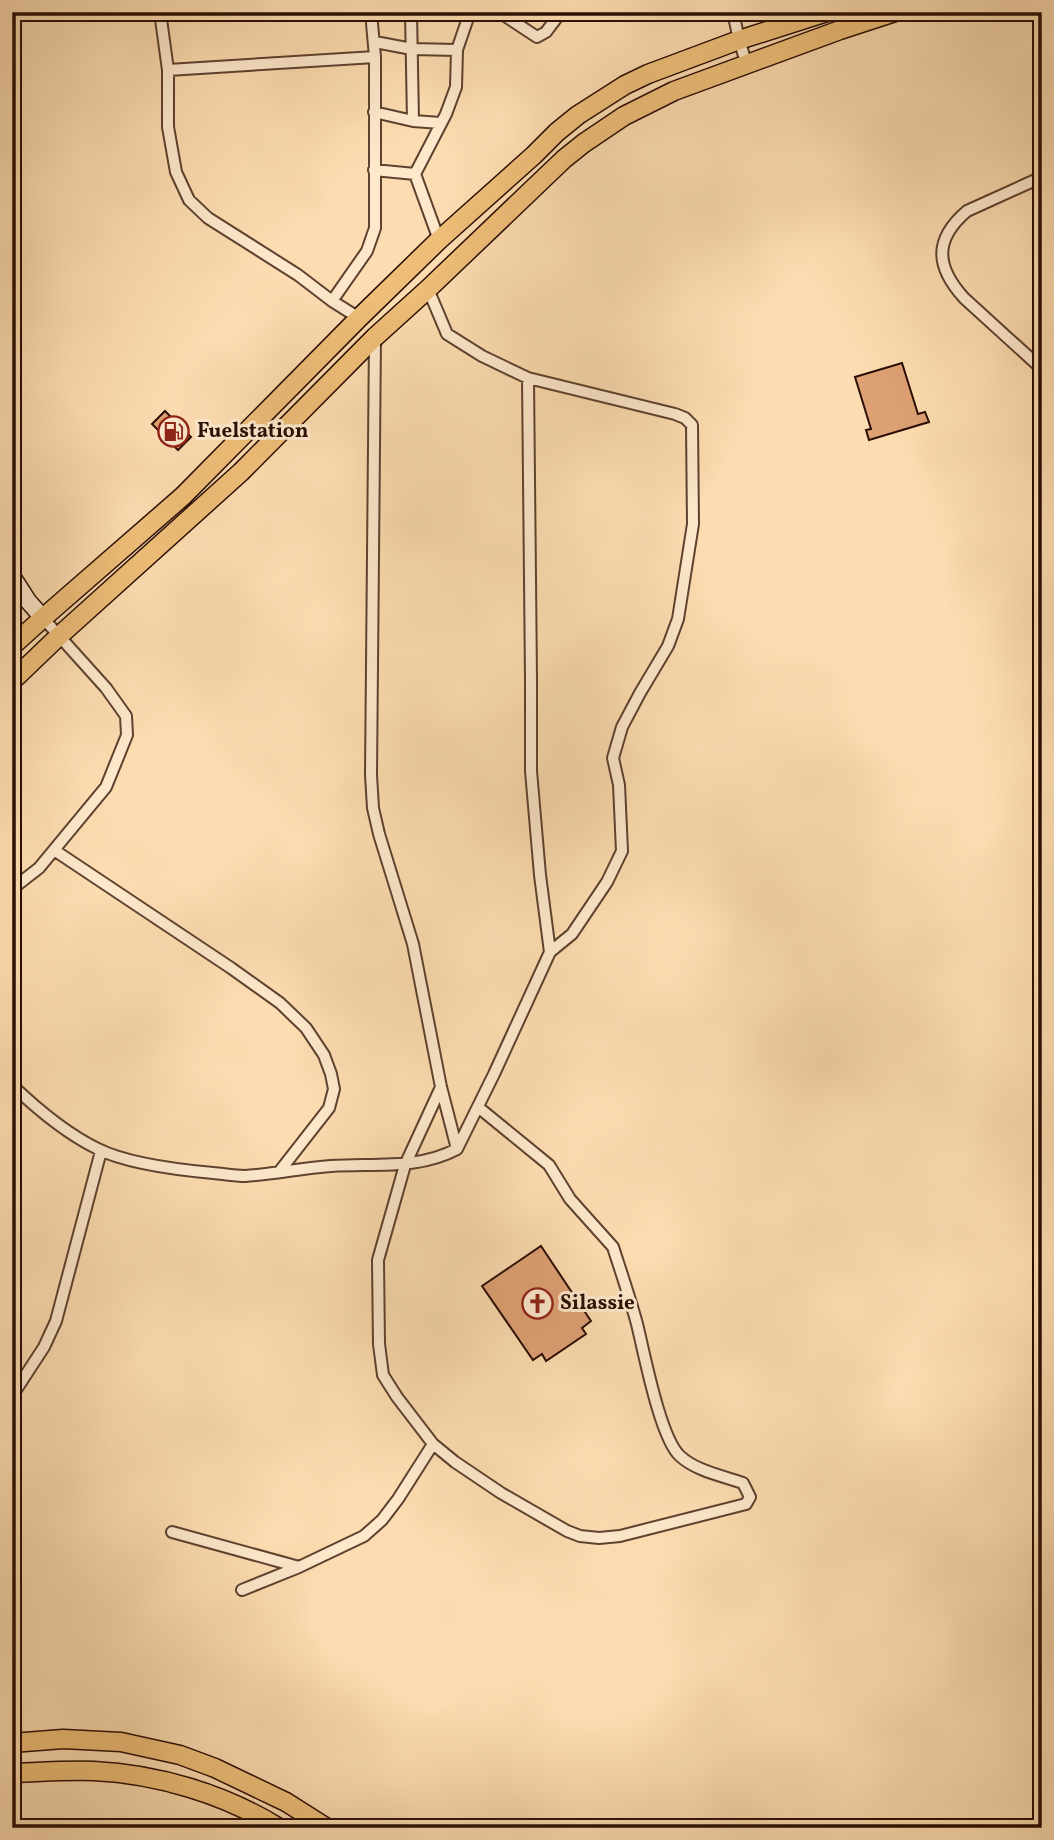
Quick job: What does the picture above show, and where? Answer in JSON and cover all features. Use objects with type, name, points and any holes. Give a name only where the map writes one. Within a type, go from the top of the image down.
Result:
[{"type":"main road","points":[[12,646],[183,496],[359,318],[556,132],[602,99],[648,74],[739,40],[827,12]]},
{"type":"main road","points":[[12,681],[241,472],[376,337],[564,159],[606,127],[674,91],[895,12]]},
{"type":"main road","points":[[225,456],[241,472]]},
{"type":"main road","points":[[183,496],[198,511]]},
{"type":"main road","points":[[12,1743],[63,1739],[121,1742],[180,1755],[215,1768],[286,1802],[327,1828]]},
{"type":"main road","points":[[12,1773],[97,1771],[153,1779],[217,1798],[279,1828]]},
{"type":"street","points":[[160,12],[168,70],[168,127],[176,172],[188,200],[208,218],[298,275],[359,318]]},
{"type":"street","points":[[332,301],[367,251],[375,228],[375,57],[371,12]]},
{"type":"street","points":[[411,12],[413,121]]},
{"type":"street","points":[[439,240],[415,174],[456,87],[457,50],[470,12]]},
{"type":"street","points":[[499,12],[537,37],[546,32],[561,12]]},
{"type":"street","points":[[733,12],[747,65]]},
{"type":"street","points":[[374,42],[412,49],[457,50]]},
{"type":"street","points":[[168,70],[375,57]]},
{"type":"street","points":[[374,112],[413,121],[441,123]]},
{"type":"street","points":[[374,170],[415,174]]},
{"type":"street","points":[[1042,177],[967,212],[948,232],[942,253],[943,266],[954,288],[1042,369]]},
{"type":"street","points":[[12,1085],[38,1109],[101,1151],[180,1170],[242,1176],[330,1166],[405,1165],[445,1156],[457,1149],[550,952],[572,934],[607,882],[622,851],[619,785],[613,758],[622,727],[668,646],[678,619],[693,524],[692,425],[675,414],[528,378],[482,356],[447,334],[428,289]]},
{"type":"street","points":[[376,337],[371,775],[373,808],[413,944],[440,1087],[457,1149]]},
{"type":"street","points":[[528,378],[531,771],[550,952]]},
{"type":"street","points":[[12,576],[28,601],[106,688],[126,716],[127,735],[106,787],[39,868],[12,890]]},
{"type":"street","points":[[54,850],[231,968],[280,1003],[306,1028],[324,1055],[334,1089],[328,1108],[279,1172]]},
{"type":"street","points":[[440,1087],[405,1165],[378,1260],[379,1344],[383,1375],[397,1397],[433,1444],[455,1462],[566,1531],[580,1536],[620,1536],[746,1504],[750,1497],[743,1483],[694,1465],[676,1451],[659,1410],[613,1247],[570,1199],[549,1165],[478,1107]]},
{"type":"street","points":[[12,1396],[44,1347],[56,1321],[101,1151]]},
{"type":"street","points":[[242,1590],[364,1536],[382,1520],[398,1499],[433,1444]]},
{"type":"street","points":[[172,1532],[299,1567]]},
{"type":"building","points":[[902,363],[918,414],[925,412],[929,422],[869,440],[866,430],[871,429],[855,377]]},
{"type":"building","points":[[165,411],[191,437],[178,450],[152,424]]},
{"type":"building","name":"Silassie","points":[[541,1246],[591,1321],[582,1328],[586,1334],[546,1361],[542,1354],[533,1360],[482,1286]]},
{"type":"place","name":"Fuelstation","points":[[174,431]]},
{"type":"place","name":"Silassie","points":[[537,1303]]}]
